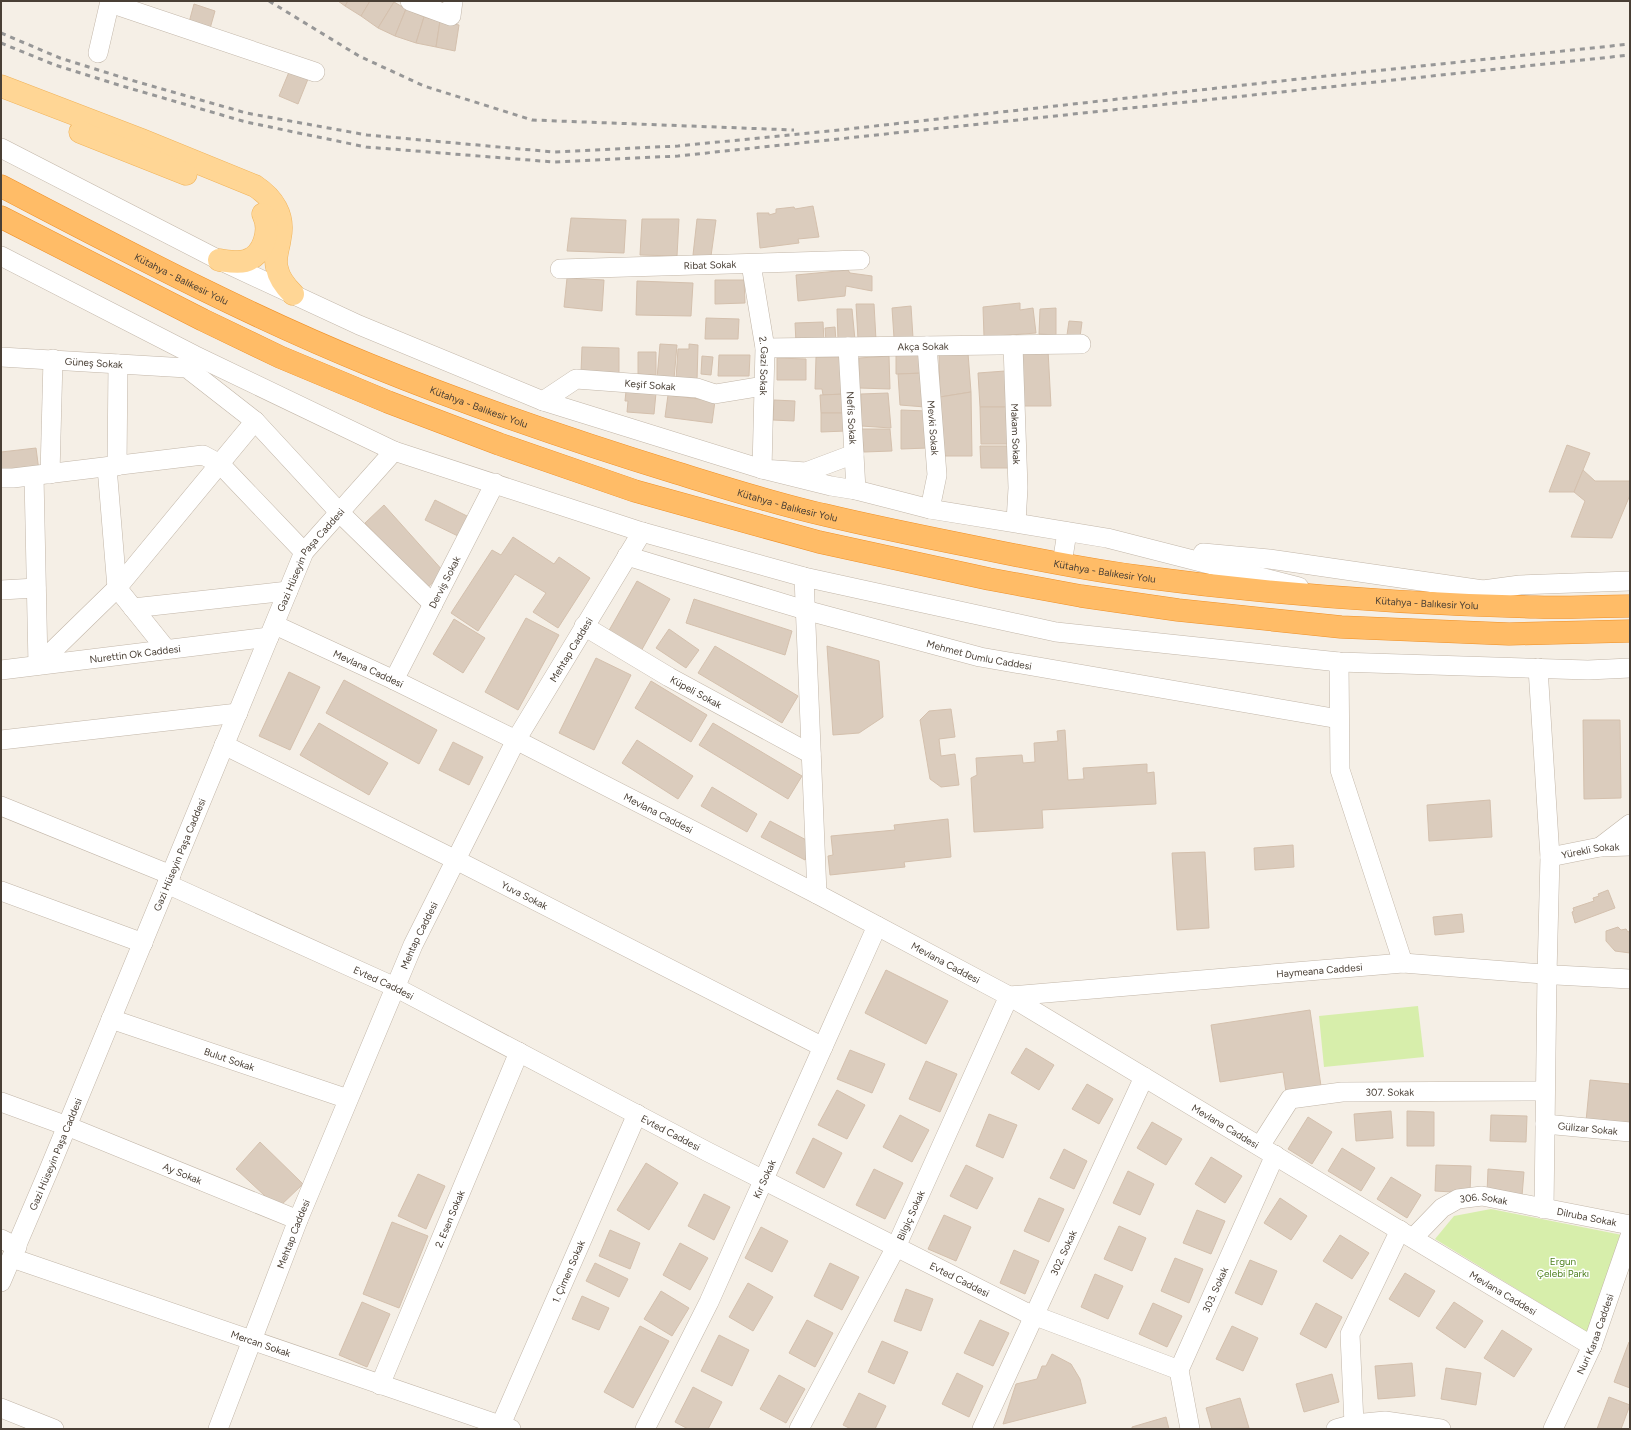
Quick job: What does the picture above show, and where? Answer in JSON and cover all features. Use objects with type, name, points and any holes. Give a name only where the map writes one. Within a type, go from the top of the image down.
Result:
[{"type":"highway","name":"Kütahya - Balıkesir Yolu","points":[[1,186],[132,254],[280,326],[368,364],[462,401],[607,452],[822,515],[904,533],[1132,576],[1337,597],[1433,603],[1532,607],[1630,606]]},
{"type":"highway","points":[[1,217],[217,327],[280,357],[388,402],[499,444],[635,491],[819,542],[938,569],[1066,594],[1178,610],[1341,626],[1509,634],[1630,631]]},
{"type":"main road","points":[[1,86],[139,147],[246,197],[256,204],[263,212],[267,224],[267,235],[262,247],[254,257],[245,261],[219,260]]},
{"type":"main road","points":[[1,102],[255,186],[266,193],[276,208],[281,224],[281,236],[276,257],[276,268],[281,280],[293,294]]},
{"type":"street","points":[[410,1],[451,16],[453,1]]},
{"type":"street","points":[[98,53],[110,2],[315,72]]},
{"type":"street","points":[[1,148],[219,260],[359,325],[543,400],[762,470],[856,490],[930,509],[1107,538],[1337,597]]},
{"type":"street","points":[[1,256],[194,355],[394,451],[642,532],[804,577],[1056,632],[1339,662],[1588,670],[1630,668]]},
{"type":"street","name":"Ribat Sokak","points":[[560,270],[860,260]]},
{"type":"street","name":"2. Gazi Sokak","points":[[751,264],[765,348],[762,470]]},
{"type":"street","name":"Akça Sokak","points":[[765,348],[1081,344]]},
{"type":"street","name":"Makam Sokak","points":[[1013,345],[1018,488],[1016,522]]},
{"type":"street","name":"Mevki Sokak","points":[[927,346],[937,475],[930,509]]},
{"type":"street","name":"Nefis Sokak","points":[[848,347],[856,490]]},
{"type":"street","name":"Güneş Sokak","points":[[1,357],[187,368],[255,421]]},
{"type":"street","points":[[38,665],[36,588],[42,475],[53,359]]},
{"type":"street","points":[[118,364],[112,466],[117,588],[166,649]]},
{"type":"street","name":"Keşif Sokak","points":[[543,400],[576,379],[697,388],[716,394],[763,386]]},
{"type":"street","points":[[38,665],[117,588],[255,421],[339,512],[433,604]]},
{"type":"street","name":"Gazi Hüseyin Paşa Caddesi","points":[[1,1282],[10,1248],[67,1126],[304,552],[394,451]]},
{"type":"street","points":[[762,470],[806,472],[854,454]]},
{"type":"street","points":[[1,478],[42,475],[203,455],[220,464],[304,552]]},
{"type":"street","name":"Derviş Sokak","points":[[394,680],[495,483]]},
{"type":"street","name":"Mehtap Caddesi","points":[[218,1429],[298,1220],[413,945],[516,740],[642,532]]},
{"type":"street","points":[[1062,564],[1066,532]]},
{"type":"street","points":[[1148,548],[1269,559],[1483,590],[1520,585],[1630,581]]},
{"type":"street","name":"Mehmet Dumlu Caddesi","points":[[627,556],[805,610],[980,657],[1339,719]]},
{"type":"street","points":[[804,577],[817,894]]},
{"type":"street","points":[[1,590],[36,588]]},
{"type":"street","points":[[133,608],[288,591]]},
{"type":"street","name":"Küpeli Sokak","points":[[584,626],[669,677],[811,754]]},
{"type":"street","name":"Nurettin Ok Caddesi","points":[[1,670],[166,649],[272,631]]},
{"type":"street","name":"Mevlana Caddesi","points":[[272,631],[394,680],[516,740],[817,894],[1010,996],[1592,1346]]},
{"type":"street","points":[[1339,662],[1340,770],[1403,963]]},
{"type":"street","points":[[1538,668],[1550,857],[1544,1209]]},
{"type":"street","points":[[1,740],[238,713]]},
{"type":"street","name":"Yuva Sokak","points":[[224,745],[456,860],[823,1047]]},
{"type":"street","name":"Evted Caddesi","points":[[1,806],[169,880],[395,987],[763,1180],[1035,1316],[1179,1370]]},
{"type":"street","points":[[1600,847],[1630,824]]},
{"type":"street","name":"Yürekli Sokak","points":[[1550,857],[1600,847],[1630,846]]},
{"type":"street","points":[[2,894],[143,943]]},
{"type":"street","name":"Kır Sokak","points":[[645,1429],[709,1302],[877,926]]},
{"type":"street","name":"Haymeana Caddesi","points":[[1010,996],[1403,963],[1630,979]]},
{"type":"street","name":"Bilgiç Sokak","points":[[799,1429],[896,1247],[1010,996]]},
{"type":"street","name":"Bulut Sokak","points":[[111,1019],[348,1099]]},
{"type":"street","name":"2. Esen Sokak","points":[[380,1385],[519,1052]]},
{"type":"street","name":"302. Sokak","points":[[982,1429],[1144,1077]]},
{"type":"street","name":"307. Sokak","points":[[1268,1151],[1290,1099],[1342,1092],[1545,1091]]},
{"type":"street","name":"Ay Sokak","points":[[1,1102],[67,1126],[298,1220]]},
{"type":"street","name":"1. Çimen Sokak","points":[[503,1428],[637,1114]]},
{"type":"street","name":"Gülizar Sokak","points":[[1545,1124],[1630,1132]]},
{"type":"street","name":"303. Sokak","points":[[1179,1370],[1268,1151]]},
{"type":"street","name":"306. Sokak","points":[[1354,1424],[1350,1334],[1406,1234],[1442,1208],[1458,1200],[1482,1196],[1544,1209]]},
{"type":"street","name":"Dilruba Sokak","points":[[1544,1209],[1630,1225]]},
{"type":"street","name":"Nuri Karaa Caddesi","points":[[1553,1429],[1592,1346],[1630,1236]]},
{"type":"street","name":"Mercan Sokak","points":[[10,1248],[251,1340],[503,1428]]},
{"type":"street","points":[[1179,1370],[1190,1429]]},
{"type":"street","points":[[1,1408],[54,1429]]},
{"type":"street","points":[[1336,1429],[1354,1424],[1385,1421],[1441,1429]]},
{"type":"green space","points":[[1418,1006],[1424,1057],[1324,1067],[1319,1016]]},
{"type":"green space","name":"Ergun Çelebi Parkı","points":[[1491,1209],[1622,1235],[1587,1332],[1435,1239],[1454,1216]]},
{"type":"building","points":[[338,1],[348,1],[345,6]]},
{"type":"building","points":[[348,1],[370,1],[361,16],[345,6]]},
{"type":"building","points":[[370,1],[394,2],[378,28],[361,16]]},
{"type":"building","points":[[394,2],[406,9],[395,36],[378,28]]},
{"type":"building","points":[[194,4],[215,11],[209,32],[188,26]]},
{"type":"building","points":[[406,9],[424,17],[416,43],[395,36]]},
{"type":"building","points":[[424,17],[440,21],[436,47],[416,43]]},
{"type":"building","points":[[440,21],[459,25],[455,51],[436,47]]},
{"type":"building","points":[[289,72],[308,79],[298,104],[279,96]]},
{"type":"building","points":[[813,206],[819,237],[798,239],[799,243],[760,248],[757,213],[769,213],[769,215],[776,213],[776,209],[794,207],[795,209]]},
{"type":"building","points":[[571,218],[626,220],[624,253],[567,251]]},
{"type":"building","points":[[642,219],[679,219],[677,256],[640,255]]},
{"type":"building","points":[[697,219],[716,220],[711,256],[693,255]]},
{"type":"building","points":[[848,270],[850,273],[872,276],[872,291],[846,286],[845,296],[798,301],[796,275]]},
{"type":"building","points":[[567,278],[604,280],[602,311],[564,307]]},
{"type":"building","points":[[715,280],[744,280],[745,303],[715,304]]},
{"type":"building","points":[[637,281],[693,283],[691,316],[636,315]]},
{"type":"building","points":[[1020,303],[1020,310],[1033,308],[1036,333],[984,337],[983,307]]},
{"type":"building","points":[[856,304],[874,304],[876,340],[858,339]]},
{"type":"building","points":[[911,306],[913,338],[894,338],[892,308]]},
{"type":"building","points":[[1056,308],[1056,335],[1039,334],[1040,309]]},
{"type":"building","points":[[837,309],[852,309],[855,340],[838,340]]},
{"type":"building","points":[[706,318],[739,319],[738,339],[705,339]]},
{"type":"building","points":[[1069,321],[1082,322],[1080,337],[1067,335]]},
{"type":"building","points":[[823,322],[824,342],[796,343],[795,323]]},
{"type":"building","points":[[835,327],[836,342],[826,342],[825,328]]},
{"type":"building","points":[[660,344],[677,345],[674,379],[657,378]]},
{"type":"building","points":[[689,344],[698,345],[697,381],[676,379],[678,349],[689,349]]},
{"type":"building","points":[[582,347],[619,348],[619,373],[581,372]]},
{"type":"building","points":[[1048,350],[1051,406],[1020,406],[1019,351]]},
{"type":"building","points":[[638,352],[656,352],[656,375],[638,374]]},
{"type":"building","points":[[968,353],[971,392],[940,397],[939,355]]},
{"type":"building","points":[[719,355],[750,355],[749,376],[718,376]]},
{"type":"building","points":[[896,355],[924,355],[924,373],[896,374]]},
{"type":"building","points":[[702,356],[713,357],[711,375],[701,374]]},
{"type":"building","points":[[889,356],[890,389],[859,388],[859,358]]},
{"type":"building","points":[[816,357],[845,357],[845,394],[823,395],[822,389],[815,389]]},
{"type":"building","points":[[777,358],[806,359],[806,380],[777,380]]},
{"type":"building","points":[[1005,371],[1007,407],[980,407],[978,373]]},
{"type":"building","points":[[924,373],[925,407],[900,405],[898,374]]},
{"type":"building","points":[[626,391],[656,393],[654,414],[627,412],[628,401],[625,401]]},
{"type":"building","points":[[971,392],[972,456],[944,456],[940,397]]},
{"type":"building","points":[[888,393],[891,428],[861,426],[861,394]]},
{"type":"building","points":[[845,394],[845,413],[821,413],[820,395]]},
{"type":"building","points":[[668,395],[715,401],[712,423],[665,417]]},
{"type":"building","points":[[774,400],[795,401],[794,421],[773,420]]},
{"type":"building","points":[[980,407],[1007,407],[1009,444],[981,444]]},
{"type":"building","points":[[901,410],[927,411],[928,448],[901,449]]},
{"type":"building","points":[[821,413],[845,413],[846,431],[821,432]]},
{"type":"building","points":[[861,429],[890,429],[892,451],[864,452]]},
{"type":"building","points":[[1567,445],[1590,453],[1574,492],[1549,492]]},
{"type":"building","points":[[980,446],[1008,446],[1010,468],[981,468]]},
{"type":"building","points":[[36,448],[39,471],[1,475],[1,452]]},
{"type":"building","points":[[1583,470],[1595,481],[1630,481],[1630,495],[1612,538],[1571,537],[1585,501],[1574,492]]},
{"type":"building","points":[[435,500],[469,517],[460,537],[425,520]]},
{"type":"building","points":[[384,505],[444,572],[426,589],[365,523]]},
{"type":"building","points":[[513,537],[554,564],[559,557],[590,578],[558,628],[533,612],[546,593],[515,574],[478,631],[451,613],[492,550],[501,555]]},
{"type":"building","points":[[637,581],[670,599],[640,653],[607,634]]},
{"type":"building","points":[[694,599],[792,631],[785,655],[686,623]]},
{"type":"building","points":[[526,618],[559,635],[518,710],[485,692]]},
{"type":"building","points":[[454,619],[485,638],[463,673],[433,654]]},
{"type":"building","points":[[669,629],[699,650],[686,668],[656,648]]},
{"type":"building","points":[[715,646],[798,696],[782,723],[698,673]]},
{"type":"building","points":[[827,646],[879,661],[883,717],[859,733],[833,735]]},
{"type":"building","points":[[596,658],[631,675],[594,750],[559,733]]},
{"type":"building","points":[[289,672],[320,687],[290,750],[259,736]]},
{"type":"building","points":[[344,680],[437,730],[419,764],[326,713]]},
{"type":"building","points":[[651,681],[707,715],[691,742],[635,708]]},
{"type":"building","points":[[951,709],[955,737],[939,739],[941,756],[955,754],[959,785],[941,787],[930,779],[920,720],[929,711]]},
{"type":"building","points":[[1583,720],[1620,720],[1621,798],[1584,799]]},
{"type":"building","points":[[319,723],[388,763],[369,795],[300,755]]},
{"type":"building","points":[[713,723],[802,776],[788,799],[699,745]]},
{"type":"building","points":[[1065,730],[1068,780],[1084,779],[1083,768],[1147,764],[1147,773],[1154,772],[1156,804],[1042,810],[1043,828],[974,832],[971,778],[977,775],[976,758],[1022,755],[1023,763],[1035,762],[1034,743],[1058,741],[1057,731]]},
{"type":"building","points":[[637,740],[693,776],[678,799],[622,763]]},
{"type":"building","points":[[453,742],[483,757],[469,785],[439,770]]},
{"type":"building","points":[[712,787],[757,814],[747,832],[701,806]]},
{"type":"building","points":[[1490,800],[1492,837],[1429,841],[1427,805]]},
{"type":"building","points":[[948,819],[951,857],[904,862],[905,867],[830,875],[828,856],[833,855],[831,836],[895,830],[894,825]]},
{"type":"building","points":[[770,821],[814,844],[805,860],[761,837]]},
{"type":"building","points":[[1293,845],[1294,867],[1255,870],[1254,848]]},
{"type":"building","points":[[1205,852],[1209,928],[1177,930],[1172,853]]},
{"type":"building","points":[[1608,890],[1615,908],[1575,923],[1572,912],[1574,911],[1573,908],[1594,901],[1593,898],[1599,896],[1598,894]]},
{"type":"building","points":[[1462,914],[1464,932],[1435,935],[1433,917]]},
{"type":"building","points":[[1618,927],[1621,930],[1626,929],[1628,932],[1630,931],[1630,953],[1615,951],[1606,941],[1606,931]]},
{"type":"building","points":[[886,970],[948,1001],[926,1044],[865,1013]]},
{"type":"building","points":[[1310,1010],[1321,1086],[1286,1092],[1283,1072],[1220,1082],[1211,1025]]},
{"type":"building","points":[[1026,1048],[1054,1065],[1039,1090],[1011,1073]]},
{"type":"building","points":[[850,1050],[885,1064],[872,1093],[837,1079]]},
{"type":"building","points":[[926,1061],[957,1074],[940,1112],[909,1099]]},
{"type":"building","points":[[1590,1080],[1630,1084],[1630,1126],[1586,1121]]},
{"type":"building","points":[[1087,1084],[1113,1099],[1099,1124],[1072,1109]]},
{"type":"building","points":[[837,1090],[865,1105],[847,1139],[818,1125]]},
{"type":"building","points":[[1391,1111],[1393,1138],[1356,1141],[1354,1114]]},
{"type":"building","points":[[1407,1111],[1434,1112],[1434,1146],[1407,1146]]},
{"type":"building","points":[[989,1114],[1017,1125],[1003,1158],[976,1146]]},
{"type":"building","points":[[900,1115],[929,1130],[912,1162],[883,1147]]},
{"type":"building","points":[[1491,1115],[1527,1116],[1526,1142],[1490,1141]]},
{"type":"building","points":[[1308,1117],[1332,1132],[1312,1164],[1288,1149]]},
{"type":"building","points":[[1152,1122],[1182,1139],[1166,1165],[1137,1148]]},
{"type":"building","points":[[813,1138],[842,1153],[824,1188],[796,1173]]},
{"type":"building","points":[[260,1142],[303,1184],[278,1208],[236,1169]]},
{"type":"building","points":[[1342,1148],[1375,1168],[1361,1191],[1328,1171]]},
{"type":"building","points":[[1064,1149],[1087,1161],[1074,1189],[1050,1178]]},
{"type":"building","points":[[1211,1157],[1242,1176],[1225,1203],[1195,1184]]},
{"type":"building","points":[[646,1163],[678,1183],[649,1230],[617,1210]]},
{"type":"building","points":[[966,1165],[993,1178],[977,1209],[950,1196]]},
{"type":"building","points":[[1436,1165],[1471,1166],[1470,1193],[1435,1191]]},
{"type":"building","points":[[874,1169],[903,1183],[885,1219],[856,1205]]},
{"type":"building","points":[[1488,1169],[1524,1172],[1522,1196],[1487,1193]]},
{"type":"building","points":[[1128,1171],[1154,1184],[1140,1215],[1113,1203]]},
{"type":"building","points":[[418,1174],[445,1186],[426,1229],[398,1216]]},
{"type":"building","points":[[1391,1177],[1421,1195],[1407,1218],[1377,1199]]},
{"type":"building","points":[[704,1194],[730,1207],[714,1240],[688,1226]]},
{"type":"building","points":[[1039,1198],[1064,1209],[1049,1242],[1024,1231]]},
{"type":"building","points":[[1280,1198],[1307,1216],[1291,1240],[1264,1223]]},
{"type":"building","points":[[1197,1210],[1225,1221],[1211,1254],[1183,1243]]},
{"type":"building","points":[[944,1215],[971,1227],[956,1261],[928,1249]]},
{"type":"building","points":[[392,1222],[428,1236],[399,1308],[363,1294]]},
{"type":"building","points":[[1119,1226],[1146,1238],[1132,1271],[1104,1259]]},
{"type":"building","points":[[761,1227],[788,1241],[772,1272],[745,1258]]},
{"type":"building","points":[[610,1230],[640,1243],[630,1269],[599,1256]]},
{"type":"building","points":[[1340,1235],[1369,1253],[1352,1279],[1323,1261]]},
{"type":"building","points":[[680,1243],[708,1258],[690,1290],[663,1275]]},
{"type":"building","points":[[1014,1250],[1039,1261],[1025,1294],[1000,1283]]},
{"type":"building","points":[[1175,1258],[1203,1269],[1189,1303],[1161,1291]]},
{"type":"building","points":[[1250,1260],[1277,1271],[1262,1305],[1235,1293]]},
{"type":"building","points":[[595,1263],[628,1279],[619,1297],[586,1281]]},
{"type":"building","points":[[830,1263],[859,1277],[842,1310],[814,1296]]},
{"type":"building","points":[[1405,1273],[1435,1291],[1419,1317],[1389,1299]]},
{"type":"building","points":[[1095,1274],[1123,1286],[1108,1319],[1081,1307]]},
{"type":"building","points":[[748,1283],[773,1297],[753,1331],[729,1317]]},
{"type":"building","points":[[906,1289],[933,1299],[921,1331],[894,1321]]},
{"type":"building","points":[[661,1291],[689,1308],[672,1336],[644,1319]]},
{"type":"building","points":[[582,1296],[609,1308],[599,1330],[572,1319]]},
{"type":"building","points":[[362,1302],[390,1314],[367,1367],[339,1355]]},
{"type":"building","points":[[1454,1302],[1483,1321],[1465,1348],[1436,1328]]},
{"type":"building","points":[[1153,1303],[1182,1316],[1167,1347],[1139,1334]]},
{"type":"building","points":[[1316,1303],[1342,1317],[1326,1348],[1300,1334]]},
{"type":"building","points":[[807,1320],[833,1333],[815,1367],[789,1353]]},
{"type":"building","points":[[980,1320],[1009,1333],[993,1366],[964,1353]]},
{"type":"building","points":[[640,1326],[669,1341],[633,1408],[604,1392]]},
{"type":"building","points":[[1232,1326],[1258,1338],[1243,1371],[1216,1359]]},
{"type":"building","points":[[1502,1330],[1532,1349],[1514,1377],[1484,1358]]},
{"type":"building","points":[[719,1335],[749,1350],[732,1386],[701,1371]]},
{"type":"building","points":[[882,1341],[908,1352],[894,1384],[868,1372]]},
{"type":"building","points":[[1630,1342],[1630,1388],[1614,1382]]},
{"type":"building","points":[[1052,1354],[1071,1364],[1080,1379],[1086,1403],[1003,1424],[1016,1384],[1037,1379],[1042,1366],[1046,1366]]},
{"type":"building","points":[[1412,1363],[1415,1396],[1378,1399],[1375,1366]]},
{"type":"building","points":[[1446,1368],[1481,1373],[1476,1405],[1441,1399]]},
{"type":"building","points":[[957,1373],[983,1386],[969,1417],[942,1404]]},
{"type":"building","points":[[1332,1374],[1339,1402],[1304,1412],[1296,1384]]},
{"type":"building","points":[[779,1375],[805,1389],[786,1423],[760,1409]]},
{"type":"building","points":[[693,1387],[722,1402],[708,1429],[688,1429],[675,1422]]},
{"type":"building","points":[[859,1393],[886,1406],[875,1429],[851,1429],[843,1425]]},
{"type":"building","points":[[1609,1397],[1630,1405],[1621,1429],[1597,1429]]},
{"type":"building","points":[[1240,1398],[1249,1428],[1212,1429],[1206,1408]]},
{"type":"building","points":[[1166,1417],[1169,1429],[1132,1429],[1132,1427]]},
{"type":"railway","points":[[269,1],[359,56],[424,86],[532,120],[794,130]]},
{"type":"railway","points":[[1,33],[60,58],[246,113],[367,135],[554,152],[678,146],[830,131],[1630,44]]},
{"type":"railway","points":[[1,43],[55,65],[246,122],[366,147],[554,162],[678,156],[1630,55]]}]
